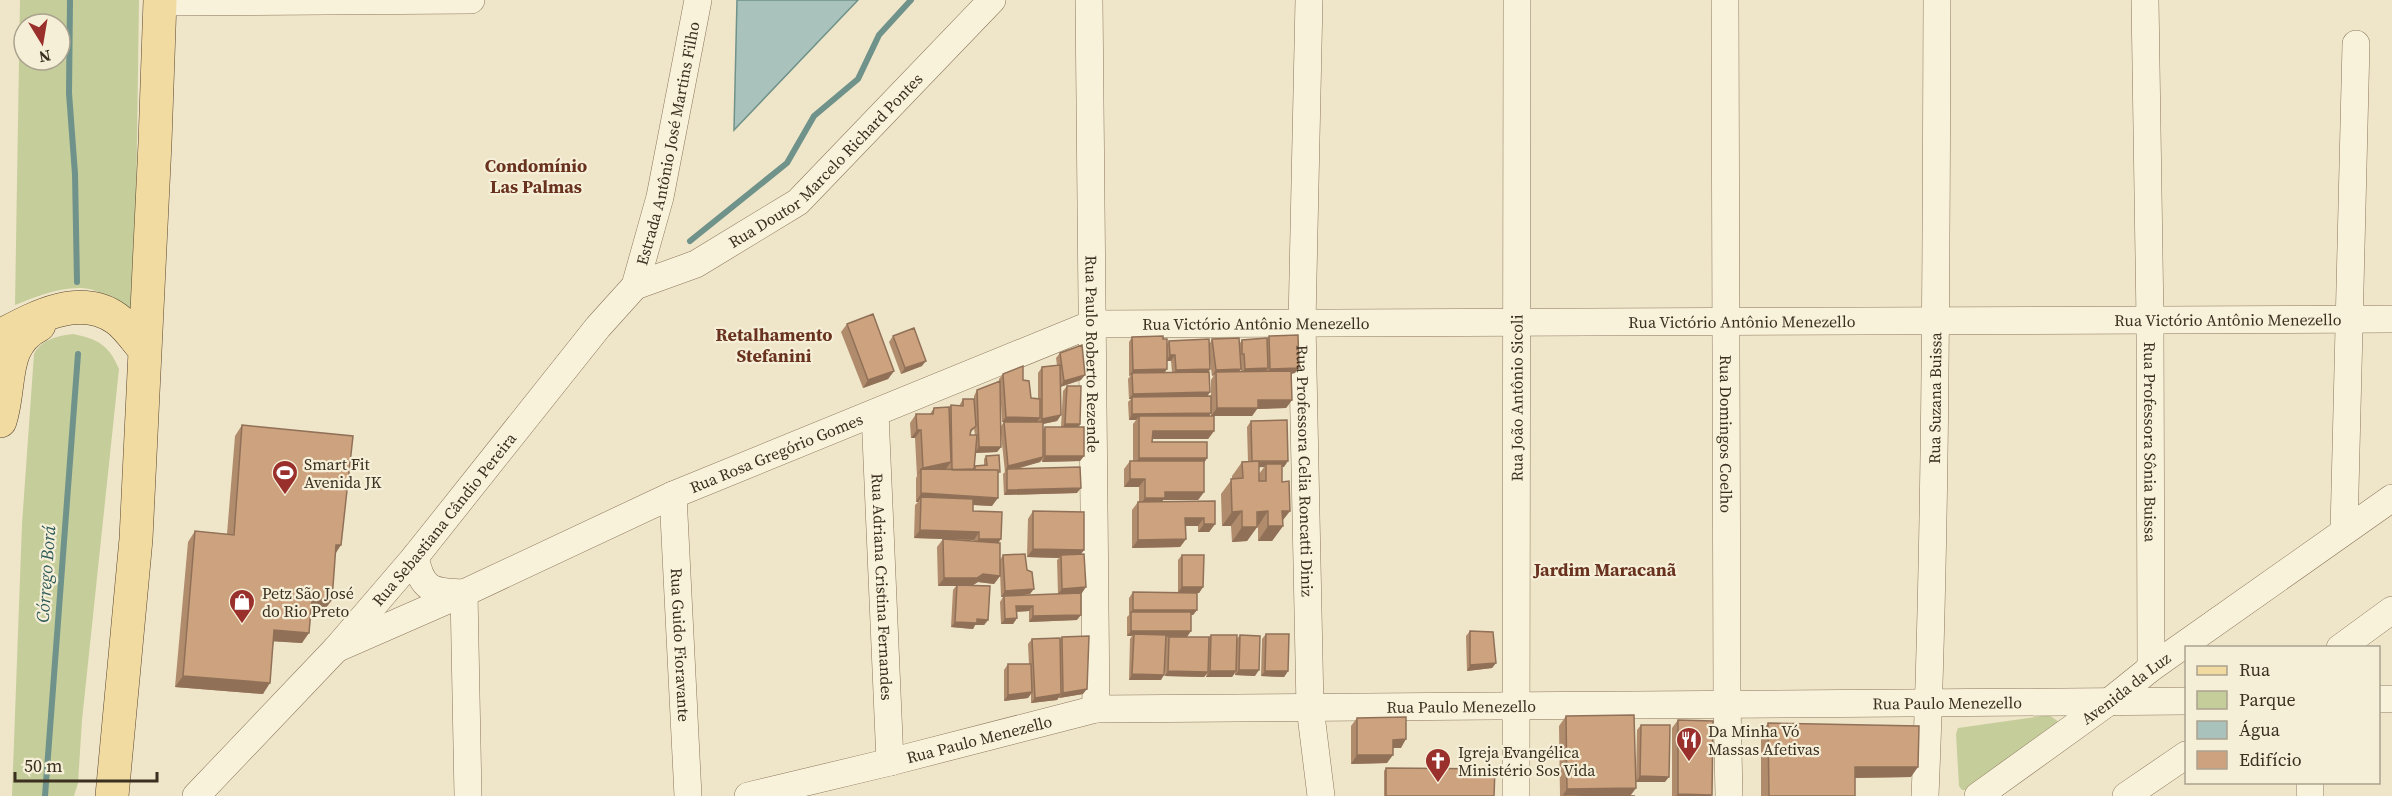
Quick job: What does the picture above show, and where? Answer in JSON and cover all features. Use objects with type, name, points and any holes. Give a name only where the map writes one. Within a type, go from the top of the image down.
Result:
[{"type":"main road","points":[[116,791],[136,539],[160,1]]},
{"type":"main road","points":[[0,336],[29,320],[66,308],[95,309],[117,318],[145,350]]},
{"type":"main road","points":[[0,421],[4,410],[10,357],[17,344],[30,330],[73,308]]},
{"type":"street","points":[[160,1],[471,0]]},
{"type":"street","name":"Estrada Antônio José Martins Filho","points":[[634,286],[660,197],[698,0]]},
{"type":"street","name":"Rua Doutor Marcelo Richard Pontes","points":[[634,286],[696,264],[798,202],[992,0]]},
{"type":"street","name":"Rua Paulo Roberto Rezende","points":[[1089,0],[1096,709]]},
{"type":"street","name":"Rua Professora Celia Roncatti Diniz","points":[[1309,0],[1302,323],[1310,707],[1321,796]]},
{"type":"street","name":"Rua João Antônio Sicoli","points":[[1516,0],[1516,796]]},
{"type":"street","name":"Rua Domingos Coelho","points":[[1725,0],[1726,704],[1729,796]]},
{"type":"street","name":"Rua Suzana Buissa","points":[[1925,796],[1929,703],[1936,321],[1937,0]]},
{"type":"street","name":"Rua Professora Sônia Buissa","points":[[2145,0],[2150,320],[2151,668]]},
{"type":"street","points":[[2344,531],[2356,44]]},
{"type":"street","name":"Rua Sebastiana Cândio Pereira","points":[[196,796],[336,649],[415,557],[598,327],[634,286]]},
{"type":"street","name":"Rua Victório Antônio Menezello","points":[[1092,324],[2392,319]]},
{"type":"street","name":"Rua Rosa Gregório Gomes","points":[[336,649],[464,593],[673,495],[1092,324]]},
{"type":"street","name":"Rua Adriana Cristina Fernandes","points":[[875,412],[890,762]]},
{"type":"street","name":"Rua Guido Fioravante","points":[[673,495],[688,796]]},
{"type":"street","name":"Avenida da Luz","points":[[1978,796],[2110,701],[2151,668],[2392,498]]},
{"type":"street","points":[[415,557],[418,576],[425,585],[441,592],[464,593],[468,796]]},
{"type":"street","points":[[2343,646],[2392,610]]},
{"type":"street","name":"Rua Paulo Menezello","points":[[748,796],[1096,709],[2185,701]]},
{"type":"street","points":[[2126,796],[2185,755]]},
{"type":"green space","points":[[20,0],[139,0],[136,210],[131,310],[103,294],[83,288],[63,289],[15,305],[19,72],[72,72],[72,12],[20,12]]},
{"type":"green space","points":[[73,334],[102,344],[111,354],[119,369],[82,720],[78,783],[74,796],[12,796],[22,524],[34,354],[46,342],[56,337]]},
{"type":"green space","points":[[2049,715],[2059,722],[1967,790],[1962,790],[1959,786],[1956,734],[1958,728]]},
{"type":"water","points":[[737,0],[858,0],[734,130]]},
{"type":"building","points":[[873,314],[894,371],[868,380],[847,324]]},
{"type":"building","points":[[914,328],[926,361],[905,368],[893,336]]},
{"type":"building","points":[[1298,335],[1299,368],[1270,369],[1269,336]]},
{"type":"building","points":[[1163,336],[1163,339],[1167,339],[1167,369],[1133,370],[1132,337]]},
{"type":"building","points":[[1239,338],[1241,369],[1216,370],[1212,339]]},
{"type":"building","points":[[1267,338],[1268,368],[1245,369],[1242,340]]},
{"type":"building","points":[[1209,339],[1210,369],[1176,370],[1175,355],[1170,355],[1169,341]]},
{"type":"building","points":[[1082,345],[1085,375],[1064,381],[1060,353]]},
{"type":"building","points":[[1060,365],[1061,415],[1042,419],[1042,367]]},
{"type":"building","points":[[1023,366],[1023,380],[1029,381],[1031,398],[1040,399],[1040,418],[1006,417],[1003,374]]},
{"type":"building","points":[[1291,371],[1292,400],[1258,400],[1258,408],[1217,408],[1216,372]]},
{"type":"building","points":[[1209,372],[1210,392],[1133,394],[1132,373]]},
{"type":"building","points":[[1000,381],[1001,447],[979,447],[977,390]]},
{"type":"building","points":[[1067,386],[1081,386],[1080,424],[1065,424]]},
{"type":"building","points":[[1211,396],[1211,413],[1132,414],[1132,397]]},
{"type":"building","points":[[963,399],[974,399],[976,426],[971,430],[970,435],[977,435],[974,469],[952,470],[951,405],[963,406]]},
{"type":"building","points":[[949,407],[951,462],[923,468],[921,430],[917,430],[916,414],[933,414],[934,408]]},
{"type":"building","points":[[1139,416],[1214,416],[1214,431],[1153,431],[1152,442],[1207,442],[1207,458],[1139,458]]},
{"type":"building","points":[[1287,420],[1288,461],[1252,461],[1251,421]]},
{"type":"building","points":[[1004,422],[1043,422],[1043,457],[1008,466]]},
{"type":"building","points":[[242,425],[353,436],[341,545],[336,545],[332,600],[312,598],[309,633],[274,630],[270,683],[183,676],[195,531],[234,535]]},
{"type":"building","points":[[1045,427],[1084,427],[1084,456],[1045,456]]},
{"type":"building","points":[[999,455],[1000,472],[998,470],[975,470],[975,466],[987,465],[986,456]]},
{"type":"building","points":[[1130,461],[1204,461],[1204,492],[1165,492],[1165,498],[1145,498],[1145,479],[1130,479]]},
{"type":"building","points":[[1259,461],[1259,481],[1266,481],[1266,464],[1282,464],[1282,482],[1289,481],[1290,511],[1282,511],[1283,526],[1268,526],[1268,511],[1257,512],[1257,527],[1242,527],[1242,511],[1232,512],[1231,479],[1243,478],[1242,462]]},
{"type":"building","points":[[1080,467],[1081,488],[1007,490],[1007,469]]},
{"type":"building","points":[[921,469],[998,470],[998,498],[921,493]]},
{"type":"building","points":[[921,497],[973,499],[973,511],[1002,512],[1001,539],[979,539],[979,532],[920,530]]},
{"type":"building","points":[[1215,501],[1215,524],[1204,524],[1204,518],[1185,518],[1186,539],[1138,540],[1138,502]]},
{"type":"building","points":[[1033,511],[1084,512],[1084,550],[1033,549]]},
{"type":"building","points":[[943,539],[1000,543],[1000,576],[983,574],[977,578],[944,578]]},
{"type":"building","points":[[1025,554],[1027,570],[1032,572],[1034,589],[1005,591],[1003,555]]},
{"type":"building","points":[[1084,554],[1086,587],[1062,589],[1061,555]]},
{"type":"building","points":[[1182,555],[1204,555],[1203,587],[1182,587]]},
{"type":"building","points":[[957,585],[990,586],[988,620],[977,619],[977,623],[955,622]]},
{"type":"building","points":[[1133,592],[1197,593],[1197,610],[1133,610]]},
{"type":"building","points":[[1081,593],[1081,615],[1033,616],[1033,606],[1016,606],[1017,618],[1005,619],[1004,596]]},
{"type":"building","points":[[1131,612],[1191,612],[1191,631],[1131,631]]},
{"type":"building","points":[[1470,631],[1493,632],[1496,663],[1470,665]]},
{"type":"building","points":[[1134,634],[1166,635],[1164,675],[1132,674]]},
{"type":"building","points":[[1266,634],[1289,634],[1288,671],[1265,671]]},
{"type":"building","points":[[1211,635],[1237,635],[1236,671],[1210,671]]},
{"type":"building","points":[[1240,635],[1260,636],[1259,670],[1239,670]]},
{"type":"building","points":[[1089,636],[1087,689],[1063,693],[1062,637]]},
{"type":"building","points":[[1169,637],[1209,637],[1208,672],[1168,671]]},
{"type":"building","points":[[1060,638],[1061,694],[1035,698],[1032,639]]},
{"type":"building","points":[[1008,664],[1031,664],[1032,692],[1008,695]]},
{"type":"building","points":[[1634,715],[1636,788],[1567,789],[1566,716]]},
{"type":"building","points":[[1406,717],[1406,739],[1393,740],[1393,755],[1357,755],[1357,718]]},
{"type":"building","name":"Da Minha Vó Massas Afetivas","points":[[1678,720],[1713,721],[1712,795],[1678,794]]},
{"type":"building","points":[[1768,723],[1919,726],[1918,767],[1855,767],[1855,796],[1769,796]]},
{"type":"building","points":[[1641,725],[1670,725],[1669,777],[1640,776]]},
{"type":"building","name":"Igreja Evangélica Ministério Sos Vida","points":[[1386,768],[1495,769],[1494,796],[1386,796]]},
{"type":"building","points":[[1565,794],[1635,796],[1565,796]]},
{"type":"waterway","name":"Córrego Borá","points":[[70,0],[69,93],[75,174],[77,282]]},
{"type":"waterway","points":[[690,241],[787,163],[814,116],[858,79],[879,35],[911,0]]},
{"type":"waterway","name":"Córrego Borá","points":[[45,796],[78,354]]},
{"type":"place","name":"Smart Fit Avenida JK","points":[[285,496]]},
{"type":"place","name":"Petz São José do Rio Preto","points":[[242,625]]},
{"type":"place","name":"Da Minha Vó Massas Afetivas","points":[[1689,763]]},
{"type":"place","name":"Igreja Evangélica Ministério Sos Vida","points":[[1438,784]]},
{"type":"district","name":"Condomínio Las Palmas","points":[[536,176]]},
{"type":"district","name":"Retalhamento Stefanini","points":[[774,345]]},
{"type":"district","name":"Jardim Maracanã","points":[[1605,570]]}]
